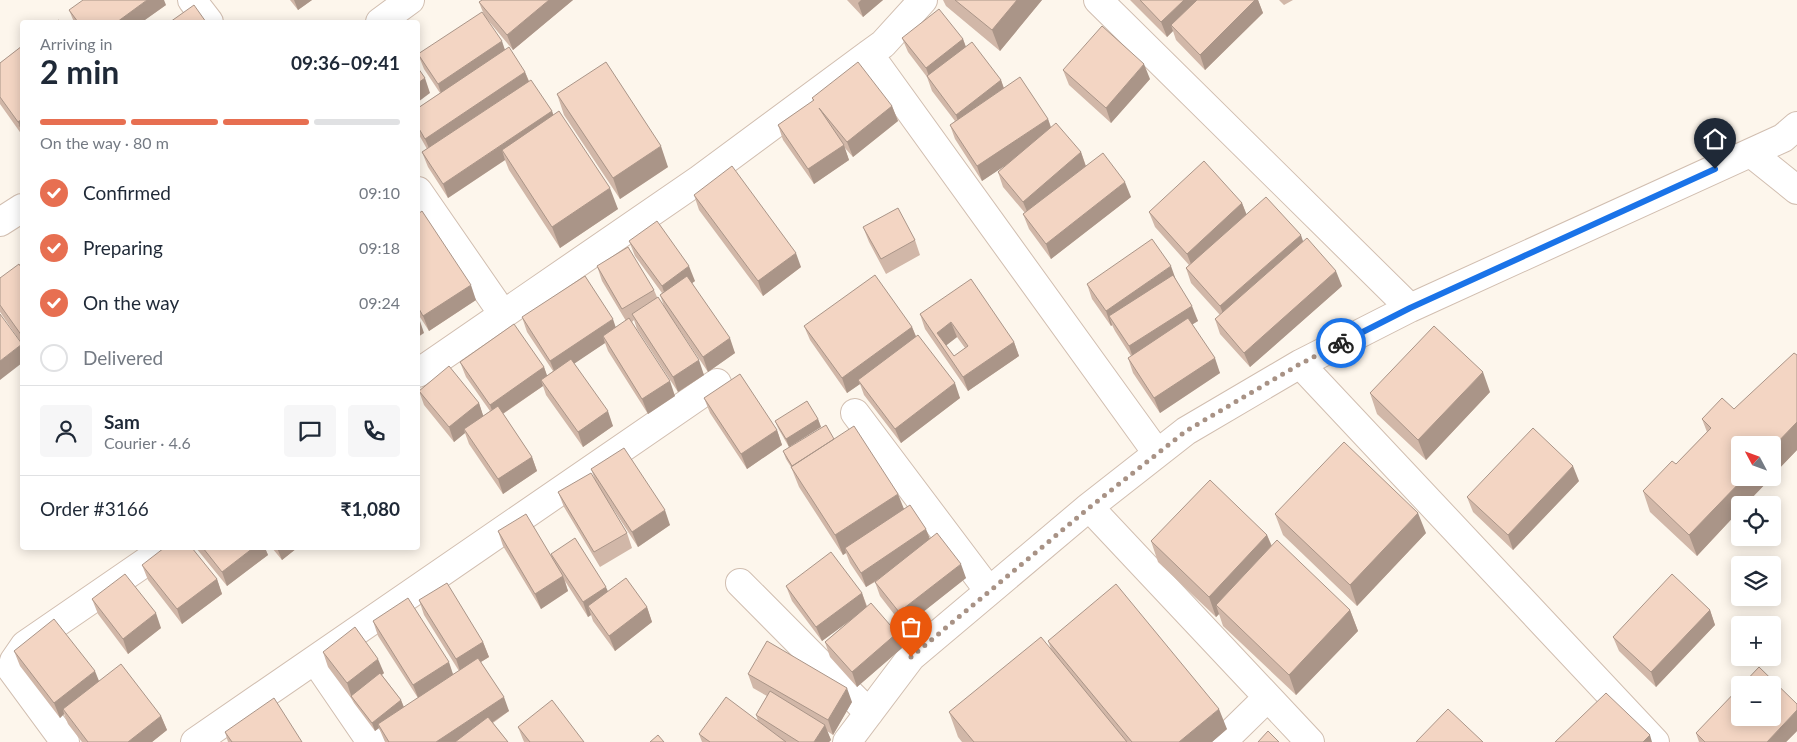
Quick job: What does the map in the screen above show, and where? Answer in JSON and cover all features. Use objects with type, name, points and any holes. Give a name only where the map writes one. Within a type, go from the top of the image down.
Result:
[{"type":"street","points":[[192,0],[207,20]]},
{"type":"street","points":[[383,20],[410,0]]},
{"type":"street","points":[[420,372],[700,179],[883,44],[923,0]]},
{"type":"street","points":[[1098,0],[1410,308]]},
{"type":"street","points":[[869,54],[1157,453]]},
{"type":"street","points":[[847,742],[911,657],[1090,507],[1186,431],[1300,364],[1410,308],[1783,138],[1797,126]]},
{"type":"street","points":[[1751,153],[1797,190]]},
{"type":"street","points":[[420,195],[503,314]]},
{"type":"street","points":[[0,222],[20,209]]},
{"type":"street","points":[[1300,364],[1655,742]]},
{"type":"street","points":[[195,742],[718,383]]},
{"type":"street","points":[[855,413],[989,591]]},
{"type":"street","points":[[1090,507],[1310,742]]},
{"type":"street","points":[[65,742],[12,670],[14,661],[25,645],[163,550]]},
{"type":"street","points":[[740,583],[869,713]]},
{"type":"street","points":[[315,660],[371,742]]},
{"type":"street","points":[[1222,742],[1267,698]]},
{"type":"building","points":[[83,0],[147,0],[120,20],[76,20],[69,10]]},
{"type":"building","points":[[482,0],[549,0],[507,35],[479,2]]},
{"type":"building","points":[[955,0],[1017,0],[992,30]]},
{"type":"building","points":[[1140,0],[1184,0],[1161,22]]},
{"type":"building","points":[[1197,0],[1255,0],[1200,55],[1171,25]]},
{"type":"building","points":[[194,5],[205,20],[173,20]]},
{"type":"building","points":[[939,9],[963,39],[926,68],[902,38]]},
{"type":"building","points":[[482,12],[502,41],[438,84],[420,57],[420,53]]},
{"type":"building","points":[[1102,26],[1144,64],[1106,108],[1063,70]]},
{"type":"building","points":[[972,42],[1001,80],[956,115],[927,76]]},
{"type":"building","points":[[509,47],[525,72],[425,139],[420,130],[420,107]]},
{"type":"building","points":[[20,48],[20,120],[18,122],[0,97],[0,63]]},
{"type":"building","points":[[606,62],[661,146],[613,178],[557,94]]},
{"type":"building","points":[[858,62],[892,106],[847,142],[819,108],[844,145],[808,169],[778,125],[814,100],[812,98]]},
{"type":"building","points":[[420,71],[425,78],[420,82]]},
{"type":"building","points":[[1020,77],[1048,119],[977,166],[950,125]]},
{"type":"building","points":[[531,80],[552,111],[443,184],[422,152]]},
{"type":"building","points":[[559,111],[610,188],[552,227],[502,150]]},
{"type":"building","points":[[1056,123],[1081,152],[1023,202],[998,172]]},
{"type":"building","points":[[1103,153],[1125,182],[1046,244],[1023,214]]},
{"type":"building","points":[[1204,161],[1242,203],[1187,254],[1149,212]]},
{"type":"building","points":[[732,166],[796,253],[758,281],[694,195]]},
{"type":"building","points":[[1266,197],[1301,235],[1220,306],[1186,268]]},
{"type":"building","points":[[898,208],[915,240],[881,259],[863,227]]},
{"type":"building","points":[[422,211],[471,285],[423,316],[420,311],[420,212]]},
{"type":"building","points":[[657,221],[689,266],[662,286],[629,241]]},
{"type":"building","points":[[1307,238],[1336,271],[1244,353],[1215,319]]},
{"type":"building","points":[[1152,239],[1171,266],[1106,311],[1087,284]]},
{"type":"building","points":[[628,247],[654,290],[622,309],[597,266]]},
{"type":"building","points":[[19,264],[20,333],[0,305],[0,278]]},
{"type":"building","points":[[875,275],[912,327],[842,378],[804,326]]},
{"type":"building","points":[[1173,275],[1192,306],[1129,346],[1109,316]]},
{"type":"building","points":[[585,276],[613,319],[550,361],[522,317]]},
{"type":"building","points":[[687,276],[730,338],[703,357],[660,295]]},
{"type":"building","points":[[971,279],[1014,342],[963,377],[920,314]],"holes":[[[951,322],[968,346],[954,356],[937,333]]]},
{"type":"building","points":[[658,297],[699,360],[673,377],[632,314]]},
{"type":"building","points":[[0,314],[20,341],[20,346],[0,361]]},
{"type":"building","points":[[629,318],[670,381],[642,399],[603,336]]},
{"type":"building","points":[[1188,318],[1215,358],[1154,398],[1128,358]]},
{"type":"building","points":[[514,324],[544,367],[490,405],[460,362]]},
{"type":"building","points":[[1434,326],[1483,372],[1418,440],[1370,393]]},
{"type":"building","points":[[918,335],[955,383],[895,429],[858,380]]},
{"type":"building","points":[[1794,353],[1797,355],[1797,422],[1781,439],[1781,436],[1731,436],[1731,486],[1736,486],[1689,535],[1643,491],[1672,461],[1676,464],[1711,428],[1702,419],[1722,398],[1734,409]]},
{"type":"building","points":[[571,359],[608,411],[578,432],[541,380]]},
{"type":"building","points":[[449,366],[479,403],[449,427],[420,390]]},
{"type":"building","points":[[740,374],[777,430],[741,454],[704,398]]},
{"type":"building","points":[[807,401],[818,419],[786,439],[775,421]]},
{"type":"building","points":[[498,406],[532,457],[498,479],[464,429]]},
{"type":"building","points":[[826,425],[834,439],[792,466],[783,451]]},
{"type":"building","points":[[854,426],[898,494],[835,535],[791,467]]},
{"type":"building","points":[[1533,428],[1573,466],[1508,535],[1467,497]]},
{"type":"building","points":[[1344,442],[1418,513],[1350,585],[1275,514]]},
{"type":"building","points":[[624,448],[665,510],[632,532],[591,469]]},
{"type":"building","points":[[591,473],[627,533],[594,552],[558,492]]},
{"type":"building","points":[[1210,480],[1267,535],[1209,597],[1151,541]]},
{"type":"building","points":[[910,505],[926,529],[861,573],[845,548]]},
{"type":"building","points":[[526,514],[563,576],[535,594],[498,531]]},
{"type":"building","points":[[937,533],[961,564],[899,612],[875,582]]},
{"type":"building","points":[[575,538],[606,587],[583,602],[551,554]]},
{"type":"building","points":[[1277,540],[1350,610],[1289,675],[1216,605]]},
{"type":"building","points":[[161,550],[194,550],[217,579],[177,609],[142,565]]},
{"type":"building","points":[[205,550],[250,550],[222,572]]},
{"type":"building","points":[[831,552],[862,593],[816,627],[786,586]]},
{"type":"building","points":[[125,574],[156,613],[123,639],[92,599]]},
{"type":"building","points":[[1672,574],[1710,610],[1651,672],[1613,637]]},
{"type":"building","points":[[626,578],[647,607],[609,636],[588,606]]},
{"type":"building","points":[[447,583],[483,642],[456,659],[419,600]]},
{"type":"building","points":[[1116,584],[1219,709],[1179,742],[1132,742],[1048,641]]},
{"type":"building","points":[[408,598],[449,662],[413,685],[373,621]]},
{"type":"building","points":[[871,603],[897,633],[852,672],[825,642]]},
{"type":"building","points":[[54,619],[95,671],[54,703],[14,651]]},
{"type":"building","points":[[355,627],[378,659],[347,683],[323,652]]},
{"type":"building","points":[[1041,637],[1127,742],[974,742],[949,712]]},
{"type":"building","points":[[767,641],[847,688],[828,720],[748,674]]},
{"type":"building","points":[[478,658],[504,697],[436,742],[389,742],[378,724]]},
{"type":"building","points":[[121,664],[161,716],[128,742],[88,742],[63,709]]},
{"type":"building","points":[[1759,667],[1768,676],[1750,676]]},
{"type":"building","points":[[380,673],[401,700],[372,723],[351,696]]},
{"type":"building","points":[[1781,688],[1797,704],[1797,710],[1767,742],[1705,742],[1696,733],[1731,696],[1731,726],[1781,726]]},
{"type":"building","points":[[770,691],[825,725],[814,742],[799,742],[756,715]]},
{"type":"building","points":[[1606,693],[1650,735],[1643,742],[1555,742]]},
{"type":"building","points":[[726,697],[786,742],[710,742],[699,734]]},
{"type":"building","points":[[274,698],[302,742],[232,742],[225,732]]},
{"type":"building","points":[[552,700],[584,742],[530,742],[518,727]]},
{"type":"building","points":[[1448,709],[1483,742],[1416,742]]},
{"type":"building","points":[[488,717],[508,742],[455,742]]},
{"type":"building","points":[[1268,731],[1279,742],[1258,742]]},
{"type":"building","points":[[658,735],[664,742],[650,742]]},
{"type":"way so far","points":[[911,657],[1090,507],[1186,431],[1300,364],[1341,343]]},
{"type":"route","points":[[1341,343],[1410,308],[1715,169]]}]
